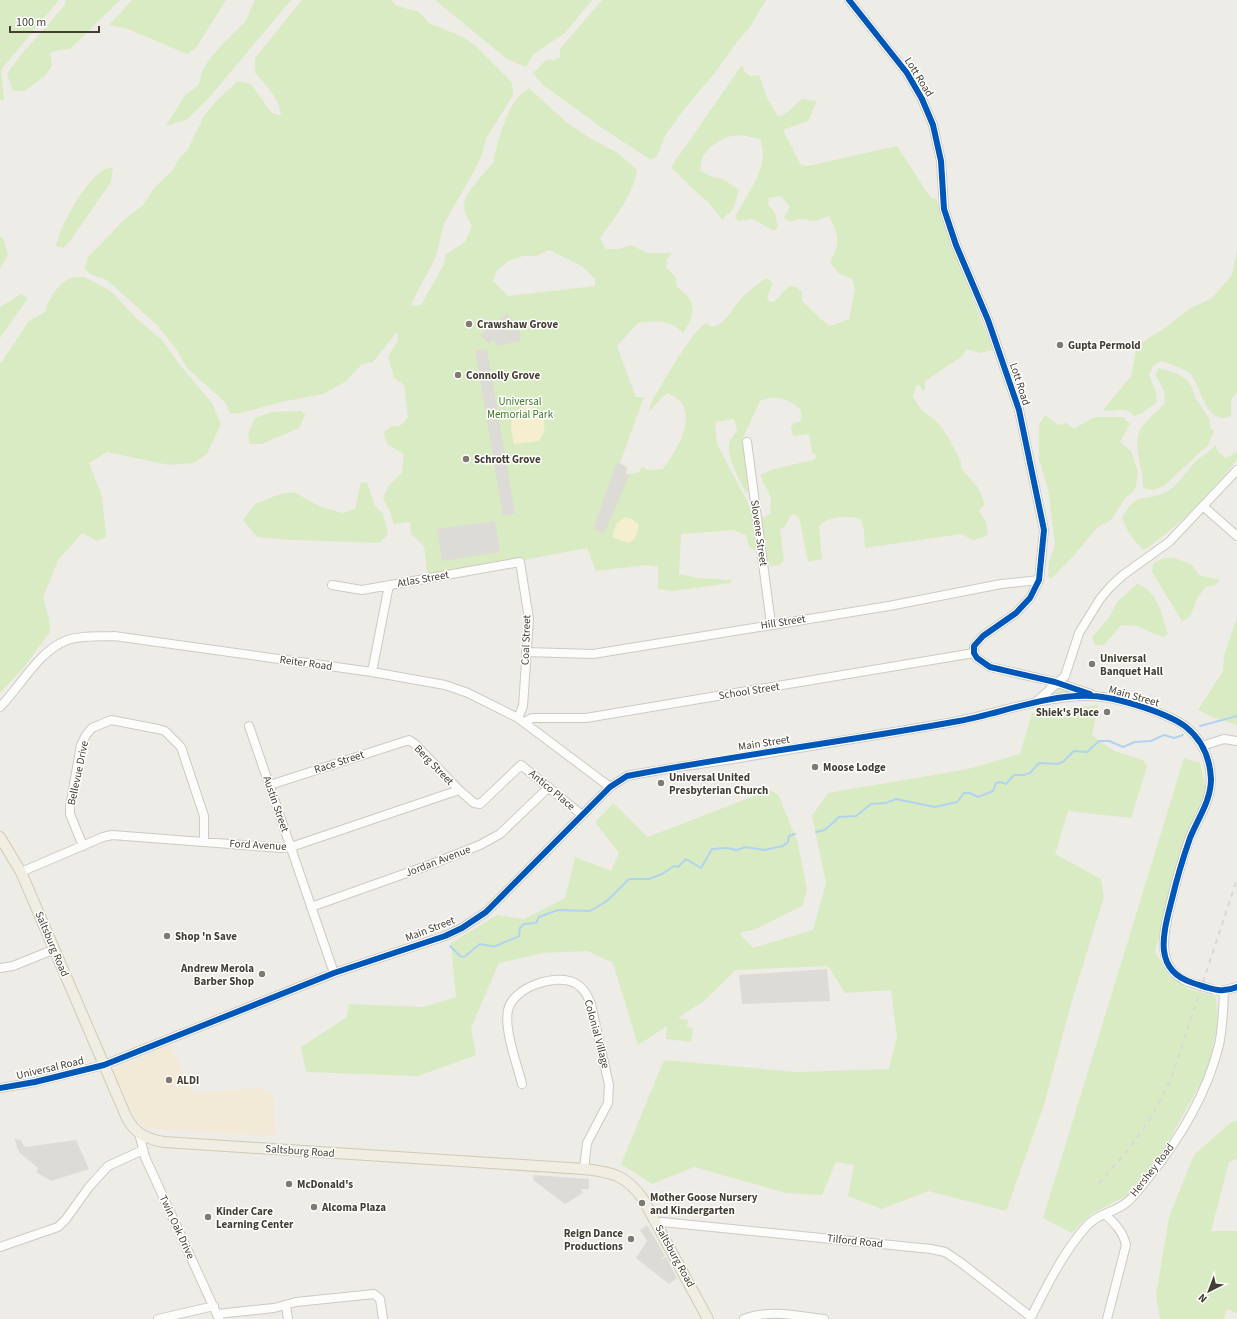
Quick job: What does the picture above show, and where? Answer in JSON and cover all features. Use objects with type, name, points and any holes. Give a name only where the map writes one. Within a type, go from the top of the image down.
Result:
[{"type":"main road","name":"Saltsburg Road","points":[[0,837],[21,872],[127,1118],[139,1133],[148,1138],[164,1142],[584,1169],[607,1172],[627,1180],[642,1199],[708,1319]]},
{"type":"street","name":"Lott Road","points":[[849,0],[907,73],[922,99],[933,125],[941,161],[944,209],[956,244],[988,320],[1019,410],[1044,530],[1039,580],[1030,598],[1024,606],[983,636],[974,646],[974,653]]},
{"type":"street","name":"Slovene Street","points":[[747,442],[772,624]]},
{"type":"street","points":[[1035,703],[1065,676],[1080,633],[1100,599],[1123,575],[1169,542],[1204,507],[1237,470]]},
{"type":"street","points":[[1204,507],[1237,536]]},
{"type":"street","name":"Atlas Street","points":[[372,672],[389,585],[520,562]]},
{"type":"street","name":"Coal Street","points":[[520,562],[529,619],[522,720]]},
{"type":"street","name":"Hill Street","points":[[526,652],[578,655],[593,654],[889,606],[1001,584],[1039,580]]},
{"type":"street","points":[[332,585],[362,590],[389,585]]},
{"type":"street","name":"Reiter Road","points":[[0,707],[42,658],[54,647],[66,641],[80,638],[114,636],[372,672],[445,685],[468,693],[522,720],[610,786]]},
{"type":"street","points":[[974,653],[977,658],[990,667],[1058,683],[1094,696]]},
{"type":"street","name":"School Street","points":[[522,720],[532,718],[586,718],[974,653]]},
{"type":"street","name":"Main Street","points":[[104,1065],[334,973],[445,936],[462,928],[486,912],[610,786],[627,776],[961,721],[1035,703],[1070,697],[1094,696],[1123,702],[1175,720],[1199,740],[1210,765],[1211,780],[1209,795],[1191,836],[1182,864],[1163,938],[1167,963],[1178,976],[1188,982],[1215,990],[1224,991]]},
{"type":"street","name":"Bellevue Drive","points":[[83,846],[70,814],[82,745],[86,735],[92,728],[111,720],[165,731],[181,747],[204,816],[204,841]]},
{"type":"street","name":"Austin Street","points":[[249,726],[292,847],[311,908],[334,973]]},
{"type":"street","points":[[1202,746],[1224,739],[1237,741]]},
{"type":"street","name":"Race Street","points":[[270,785],[409,740]]},
{"type":"street","name":"Berg Street","points":[[409,740],[415,744],[459,790]]},
{"type":"street","name":"Antico Place","points":[[459,790],[474,803],[480,804],[521,765],[582,815]]},
{"type":"street","name":"Jordan Avenue","points":[[311,908],[432,864],[500,834],[549,787]]},
{"type":"street","name":"Ford Avenue","points":[[21,872],[112,835],[281,848],[292,847],[459,790]]},
{"type":"street","points":[[0,968],[13,966],[55,949]]},
{"type":"street","name":"Colonial Village","points":[[522,1084],[507,1021],[508,1009],[521,991],[532,985],[558,980],[567,980],[574,983],[586,993],[591,1004],[609,1081],[608,1103],[589,1139],[584,1169]]},
{"type":"street","points":[[1224,991],[1237,987]]},
{"type":"street","name":"Hershey Road","points":[[1031,1318],[1078,1236],[1095,1218],[1126,1203],[1141,1187],[1169,1151],[1198,1102],[1214,1062],[1219,1044],[1223,1017],[1224,991]]},
{"type":"street","name":"Universal Road","points":[[0,1088],[35,1082],[104,1065]]},
{"type":"street","name":"Twin Oak Drive","points":[[139,1133],[143,1150],[216,1313]]},
{"type":"street","points":[[0,1247],[58,1227],[108,1166],[143,1150]]},
{"type":"street","points":[[1105,1214],[1124,1237],[1126,1245],[1107,1319]]},
{"type":"street","name":"Tilford Road","points":[[656,1224],[662,1222],[931,1249],[945,1252],[1031,1318]]},
{"type":"street","points":[[158,1319],[274,1308],[296,1302],[374,1294],[380,1299],[383,1319]]},
{"type":"street","points":[[286,1305],[288,1319]]},
{"type":"street","points":[[744,1319],[754,1315],[769,1313],[824,1319]]},
{"type":"shaded area","points":[[507,313],[515,322],[505,331],[519,330],[521,341],[496,346],[494,340],[489,344],[480,335]]},
{"type":"shaded area","points":[[487,349],[515,514],[503,516],[475,350]]},
{"type":"shaded area","points":[[617,462],[627,467],[626,474],[629,476],[604,534],[593,529]]},
{"type":"shaded area","points":[[495,521],[500,552],[442,561],[437,529]]},
{"type":"shaded area","points":[[827,969],[830,1001],[742,1004],[739,975]]},
{"type":"shaded area","points":[[171,1045],[192,1093],[258,1088],[272,1094],[274,1097],[275,1136],[145,1127],[137,1119],[111,1070]]},
{"type":"shaded area","points":[[15,1139],[21,1140],[23,1145],[26,1147],[76,1140],[89,1169],[51,1181],[36,1172],[38,1168],[20,1153]]},
{"type":"shaded area","points":[[534,1175],[589,1179],[589,1189],[581,1189],[583,1193],[565,1204],[533,1180]]},
{"type":"shaded area","points":[[647,1225],[665,1256],[661,1258],[666,1257],[677,1278],[669,1284],[636,1258],[647,1241],[640,1230]]},
{"type":"green space","points":[[0,0],[59,0],[1,70],[4,100],[0,100]]},
{"type":"green space","points":[[66,0],[120,0],[70,49],[50,53],[52,66],[45,76],[25,91],[13,91],[7,74],[19,57],[65,5]]},
{"type":"green space","points":[[132,0],[226,0],[196,48],[187,54],[128,29],[109,25]]},
{"type":"green space","points":[[255,0],[291,0],[208,99],[188,119],[166,126],[185,95],[199,85],[201,75],[210,58],[246,21]]},
{"type":"green space","name":"Universal Memorial Park","points":[[302,0],[391,0],[397,6],[419,12],[429,23],[463,37],[475,45],[512,82],[513,95],[486,139],[482,155],[445,222],[435,258],[411,306],[421,305],[443,266],[446,254],[465,242],[472,226],[465,210],[465,200],[473,186],[493,163],[496,147],[505,120],[513,104],[518,97],[529,88],[565,121],[591,139],[618,153],[637,170],[632,188],[617,214],[600,238],[606,249],[620,249],[631,245],[647,253],[673,253],[667,259],[666,268],[676,277],[676,286],[688,297],[693,308],[691,319],[683,333],[678,328],[668,323],[638,323],[617,346],[636,397],[644,397],[616,474],[638,473],[642,467],[649,470],[663,469],[682,436],[686,417],[684,408],[679,400],[668,393],[648,412],[652,401],[677,359],[700,328],[706,323],[712,327],[721,323],[742,298],[766,278],[773,283],[767,298],[770,302],[775,301],[789,286],[797,287],[802,292],[802,301],[830,326],[849,319],[855,290],[852,279],[838,273],[830,262],[836,249],[837,234],[829,216],[816,221],[799,219],[790,222],[784,218],[790,207],[781,196],[769,198],[768,204],[775,213],[778,227],[774,231],[753,219],[738,221],[735,217],[760,170],[763,154],[760,139],[741,135],[726,137],[710,147],[702,158],[700,171],[713,177],[723,179],[739,190],[733,209],[722,220],[710,204],[671,167],[742,65],[744,71],[750,76],[759,75],[767,98],[778,116],[784,115],[802,99],[817,101],[808,121],[783,130],[801,165],[808,166],[897,146],[930,197],[937,200],[947,234],[993,350],[979,353],[967,349],[961,357],[925,381],[925,389],[923,391],[919,385],[917,385],[913,395],[918,405],[944,430],[961,462],[961,468],[978,488],[985,504],[979,511],[986,522],[988,534],[973,540],[961,534],[865,548],[864,530],[861,519],[838,517],[828,520],[819,527],[822,559],[808,562],[800,522],[797,516],[793,514],[789,518],[785,527],[780,529],[784,560],[780,565],[770,566],[766,561],[762,518],[770,514],[771,498],[760,475],[774,469],[813,460],[817,456],[812,452],[809,434],[793,436],[791,428],[794,423],[799,422],[802,417],[800,409],[786,400],[771,398],[760,401],[743,438],[748,491],[746,493],[735,471],[729,453],[729,443],[737,431],[734,419],[715,422],[717,444],[747,501],[755,522],[758,547],[755,551],[749,546],[746,535],[733,530],[681,534],[679,574],[698,578],[731,580],[731,583],[673,591],[658,589],[658,567],[647,565],[596,571],[587,548],[428,578],[424,546],[411,534],[410,522],[394,524],[383,498],[388,487],[402,472],[404,454],[388,445],[383,432],[393,426],[400,426],[408,417],[404,385],[394,378],[388,357],[398,340],[397,332],[373,362],[362,364],[345,382],[323,394],[281,402],[241,413],[230,414],[225,402],[187,368],[177,350],[157,325],[107,280],[92,275],[84,269],[88,257],[125,219],[143,205],[154,188],[172,171],[180,157],[187,151],[204,116],[217,100],[238,81],[251,84],[271,112],[281,116],[275,98],[255,73],[255,58]],"holes":[[[549,250],[583,267],[595,279],[595,286],[508,296],[493,281],[496,272],[508,261],[523,256],[536,256]]]},
{"type":"green space","points":[[435,0],[592,0],[566,32],[534,54],[526,67],[507,59]]},
{"type":"green space","points":[[602,0],[766,0],[750,27],[666,134],[657,156],[651,160],[605,130],[543,85],[533,73],[546,60],[554,60],[560,57],[560,49]]},
{"type":"green space","points":[[113,167],[111,182],[70,241],[63,248],[56,246],[59,236],[77,199],[104,170]]},
{"type":"green space","points":[[0,236],[3,238],[8,255],[0,269]]},
{"type":"green space","points":[[1237,250],[1237,393],[1231,401],[1231,416],[1222,418],[1215,416],[1209,410],[1193,377],[1179,367],[1162,361],[1153,366],[1149,375],[1156,392],[1157,402],[1141,414],[1134,416],[1130,412],[1123,410],[1103,410],[1131,376],[1137,345],[1162,330],[1189,309],[1212,298],[1232,275]]},
{"type":"green space","points":[[85,277],[112,292],[138,320],[162,340],[179,364],[212,403],[221,424],[207,454],[194,463],[169,465],[107,452],[89,463],[102,496],[106,537],[97,541],[82,533],[58,560],[43,598],[49,618],[50,632],[24,667],[0,693],[0,364],[29,321],[45,312],[48,303],[57,289],[71,278]]},
{"type":"green space","points":[[21,294],[28,298],[0,338],[0,307]]},
{"type":"green space","points":[[1159,368],[1178,374],[1187,380],[1192,387],[1195,397],[1210,420],[1210,427],[1214,431],[1208,445],[1164,486],[1153,490],[1143,488],[1137,442],[1141,428],[1146,421],[1165,403],[1164,391],[1155,374]]},
{"type":"green space","points":[[300,411],[306,414],[299,428],[262,444],[250,444],[248,434],[255,418],[271,412]]},
{"type":"green space","points":[[1045,415],[1058,425],[1066,423],[1074,429],[1094,417],[1123,417],[1130,424],[1120,442],[1131,451],[1138,472],[1136,486],[1133,492],[1126,497],[1111,520],[1098,527],[1068,562],[1051,579],[1048,576],[1049,562],[1055,545],[1048,488],[1039,460],[1039,424]]},
{"type":"green space","points":[[1216,445],[1218,452],[1226,458],[1237,452],[1237,460],[1182,519],[1144,550],[1128,531],[1124,523],[1122,518],[1127,509],[1136,500],[1156,496],[1174,487],[1197,460]]},
{"type":"green space","points":[[361,482],[367,483],[375,506],[383,514],[388,534],[380,543],[257,537],[243,520],[255,504],[280,494],[294,492],[319,506],[342,513],[355,509]]},
{"type":"green space","points":[[1163,558],[1174,558],[1191,564],[1199,575],[1220,580],[1215,585],[1205,587],[1197,599],[1190,617],[1182,621],[1152,572],[1153,564]]},
{"type":"green space","points":[[1137,584],[1150,592],[1158,604],[1168,634],[1164,637],[1138,626],[1121,625],[1104,645],[1095,645],[1092,637],[1108,619],[1118,601]]},
{"type":"green space","points":[[1237,618],[1237,725],[1212,717],[1198,710],[1223,671],[1224,655]]},
{"type":"green space","points":[[1059,688],[1075,692],[1051,696]]},
{"type":"green space","points":[[1098,705],[1092,735],[1114,751],[1143,760],[1147,767],[1131,818],[1068,811],[1055,854],[1101,879],[1104,897],[1071,1004],[1044,1105],[1006,1211],[928,1191],[882,1209],[848,1196],[854,1165],[836,1162],[822,1195],[786,1193],[694,1167],[652,1184],[621,1164],[664,1060],[796,1072],[889,1069],[897,1037],[891,990],[845,993],[828,966],[736,970],[704,1001],[678,1018],[688,1020],[687,1027],[693,1028],[691,1042],[666,1039],[667,1026],[638,1045],[613,963],[588,951],[543,953],[499,963],[471,1028],[476,1055],[418,1076],[306,1072],[301,1047],[347,1017],[349,1004],[423,1007],[456,997],[451,943],[497,915],[524,919],[565,898],[575,857],[611,871],[619,853],[595,822],[613,803],[648,837],[769,790],[778,794],[798,843],[807,890],[802,906],[756,929],[739,933],[753,948],[813,930],[826,883],[812,816],[828,793],[968,769],[1020,754],[1032,713]]},
{"type":"green space","points":[[1184,758],[1200,763],[1206,789],[1155,951],[1169,976],[1188,989],[1216,996],[1218,1024],[1207,1072],[1160,1156],[1126,1196],[1091,1214],[1072,1233],[1043,1218]]},
{"type":"green space","points":[[1237,1121],[1237,1159],[1229,1162],[1211,1231],[1237,1231],[1237,1313],[1227,1309],[1224,1319],[1160,1319],[1156,1294],[1169,1217],[1194,1155],[1230,1123]]},
{"type":"sand","points":[[526,405],[537,410],[541,414],[544,430],[539,441],[514,444],[511,422],[515,413]]},
{"type":"sand","points":[[625,517],[632,519],[639,525],[635,539],[628,543],[612,537],[617,523]]},
{"type":"waterway","points":[[1200,726],[1237,716]]},
{"type":"waterway","points":[[816,832],[825,830],[839,817],[856,816],[871,804],[886,803],[896,799],[935,807],[957,802],[964,793],[970,793],[978,797],[993,791],[996,783],[1000,782],[1006,784],[1014,775],[1024,775],[1030,773],[1039,763],[1057,764],[1063,762],[1074,751],[1087,752],[1099,741],[1109,741],[1123,747],[1135,742],[1151,741],[1164,735],[1174,738],[1183,735]]},
{"type":"waterway","points":[[450,946],[460,956],[464,957],[480,944],[494,946],[516,938],[519,936],[520,928],[524,924],[536,923],[539,917],[558,910],[590,911],[607,901],[629,879],[649,879],[662,874],[674,866],[678,867],[686,859],[701,868],[712,849],[728,848],[736,850],[746,847],[764,850],[783,846],[788,842],[789,836],[795,834]]},
{"type":"railway","points":[[1099,1184],[1136,1140],[1153,1114],[1171,1079],[1237,879]]},
{"type":"cycle path","points":[[849,0],[907,73],[922,99],[933,125],[941,161],[944,209],[956,245],[988,320],[1019,410],[1044,530],[1039,580],[1030,598],[1016,613],[983,636],[974,646],[974,653],[977,658],[990,667],[1055,682],[1090,694]]},
{"type":"cycle path","points":[[0,1088],[35,1082],[104,1065],[334,973],[445,936],[462,928],[486,912],[610,787],[627,776],[710,761],[959,721],[1041,701],[1075,696],[1092,696],[1114,699],[1155,711],[1186,727],[1201,744],[1209,764],[1211,779],[1209,795],[1190,838],[1180,868],[1166,924],[1164,948],[1166,959],[1171,969],[1180,977],[1215,990],[1226,990],[1237,987]]},
{"type":"place","name":"Crawshaw Grove","points":[[469,324]]},
{"type":"place","name":"Gupta Permold","points":[[1060,345]]},
{"type":"place","name":"Connolly Grove","points":[[458,375]]},
{"type":"place","name":"Schrott Grove","points":[[466,459]]},
{"type":"place","name":"Universal Banquet Hall","points":[[1092,664]]},
{"type":"place","name":"Shiek's Place","points":[[1107,712]]},
{"type":"place","name":"Moose Lodge","points":[[815,767]]},
{"type":"place","name":"Universal United Presbyterian Church","points":[[661,783]]},
{"type":"place","name":"Shop 'n Save","points":[[167,936]]},
{"type":"place","name":"Andrew Merola Barber Shop","points":[[262,974]]},
{"type":"place","name":"ALDI","points":[[169,1080]]},
{"type":"place","name":"McDonald's","points":[[289,1184]]},
{"type":"place","name":"Mother Goose Nursery and Kindergarten","points":[[642,1203]]},
{"type":"place","name":"Alcoma Plaza","points":[[314,1207]]},
{"type":"place","name":"Kinder Care Learning Center","points":[[208,1217]]},
{"type":"place","name":"Reign Dance Productions","points":[[631,1239]]}]
